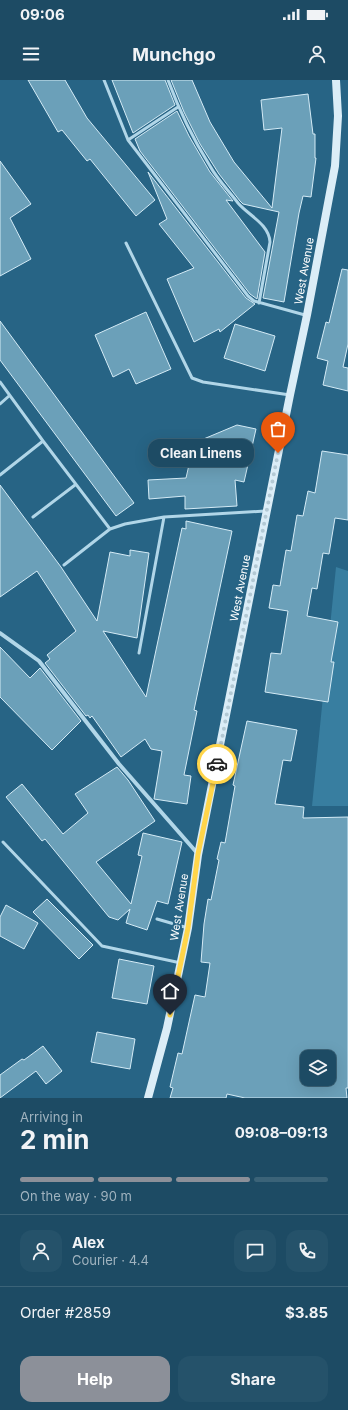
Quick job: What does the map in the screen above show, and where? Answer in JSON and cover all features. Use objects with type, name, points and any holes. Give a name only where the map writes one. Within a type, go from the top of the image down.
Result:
[{"type":"main road","name":"West Avenue","points":[[148,1098],[167,1028],[188,928],[198,854],[307,315],[335,166],[338,116],[336,80]]},
{"type":"street","points":[[0,633],[39,661],[119,764],[198,854]]},
{"type":"lane","points":[[104,80],[128,140],[248,296],[259,303],[307,315]]},
{"type":"lane","points":[[168,80],[178,107],[210,167],[243,209],[266,228],[270,236],[259,303]]},
{"type":"lane","points":[[128,140],[178,107]]},
{"type":"lane","points":[[126,243],[192,378],[203,382],[290,395]]},
{"type":"lane","points":[[0,382],[42,442],[110,529]]},
{"type":"lane","points":[[0,404],[9,396]]},
{"type":"lane","points":[[0,475],[42,442]]},
{"type":"lane","points":[[33,517],[75,485]]},
{"type":"lane","points":[[64,565],[110,529],[125,524],[164,516],[267,511]]},
{"type":"lane","points":[[139,654],[164,516]]},
{"type":"lane","points":[[3,842],[102,946],[180,963]]},
{"type":"lane","points":[[157,919],[188,928]]},
{"type":"shaded area","points":[[336,567],[348,571],[348,806],[312,806]]},
{"type":"building","points":[[28,80],[65,80],[87,118],[155,200],[136,216],[90,159],[87,161],[62,130],[58,132]]},
{"type":"building","points":[[112,80],[165,80],[175,105],[133,133]]},
{"type":"building","points":[[171,80],[192,80],[210,122],[234,162],[272,208],[282,128],[264,130],[261,100],[308,94],[313,134],[315,134],[316,158],[311,197],[303,196],[299,213],[284,302],[263,298],[279,212],[243,204],[240,201],[219,174],[200,144],[184,112]]},
{"type":"building","points":[[177,111],[189,136],[210,172],[233,201],[226,200],[265,252],[257,299],[250,294],[140,151],[135,139]]},
{"type":"building","points":[[0,161],[31,204],[10,218],[31,259],[0,276]]},
{"type":"building","points":[[148,172],[246,298],[255,304],[220,332],[219,329],[194,342],[167,279],[194,268],[159,224],[167,219]]},
{"type":"building","points":[[342,269],[348,270],[348,344],[343,367],[348,368],[348,391],[323,385],[328,361],[317,358],[326,322],[329,323]]},
{"type":"building","points":[[146,312],[171,369],[136,384],[129,369],[113,377],[95,335]]},
{"type":"building","points":[[0,321],[134,503],[116,516],[0,360]]},
{"type":"building","points":[[235,324],[275,336],[265,371],[224,358]]},
{"type":"building","points":[[237,425],[256,429],[244,482],[235,480],[237,506],[185,509],[185,496],[149,499],[148,480],[186,478],[194,443]]},
{"type":"building","points":[[322,451],[348,455],[348,520],[335,518],[329,554],[323,553],[317,589],[312,588],[307,616],[338,622],[331,662],[334,662],[328,702],[265,692],[271,653],[281,654],[288,611],[269,608],[273,585],[280,586],[286,550],[291,551],[297,515],[303,516],[308,491],[315,493]]},
{"type":"building","points":[[0,485],[61,567],[97,621],[110,552],[130,556],[130,550],[149,553],[137,638],[103,631],[146,697],[182,528],[186,529],[186,521],[232,531],[194,710],[197,711],[184,775],[191,776],[187,804],[154,799],[162,751],[151,749],[145,739],[121,757],[92,716],[90,718],[88,715],[86,716],[45,663],[50,659],[47,655],[76,631],[37,571],[0,597]]},
{"type":"building","points":[[0,647],[30,678],[40,668],[81,721],[52,750],[0,697]]},
{"type":"building","points":[[247,721],[297,730],[291,761],[283,760],[275,804],[304,807],[303,818],[348,817],[347,1098],[245,1098],[227,1094],[226,1098],[170,1098],[173,1088],[170,1087],[178,1053],[182,1054],[195,995],[205,997],[210,963],[201,962],[204,924],[208,899],[211,900],[221,842],[225,843],[235,786],[233,785]]},
{"type":"building","points":[[117,767],[128,780],[155,821],[96,862],[131,904],[142,856],[138,855],[143,833],[182,842],[168,904],[157,901],[147,930],[126,923],[130,909],[118,920],[109,917],[45,839],[42,841],[6,797],[22,784],[63,834],[88,813],[75,794]]},
{"type":"building","points":[[47,899],[93,945],[79,959],[33,912]]},
{"type":"building","points":[[6,905],[38,923],[24,949],[0,936],[0,917]]},
{"type":"building","points":[[119,959],[154,966],[147,1004],[112,998]]},
{"type":"building","points":[[97,1032],[135,1039],[130,1069],[91,1062]]},
{"type":"building","points":[[43,1046],[62,1071],[46,1084],[36,1071],[0,1098],[0,1075]]},
{"type":"way so far","points":[[217,764],[278,453]]},
{"type":"place","name":"Clean Linens","points":[[278,453]]},
{"type":"route","points":[[170,1015],[188,928],[198,854],[217,764]]}]
